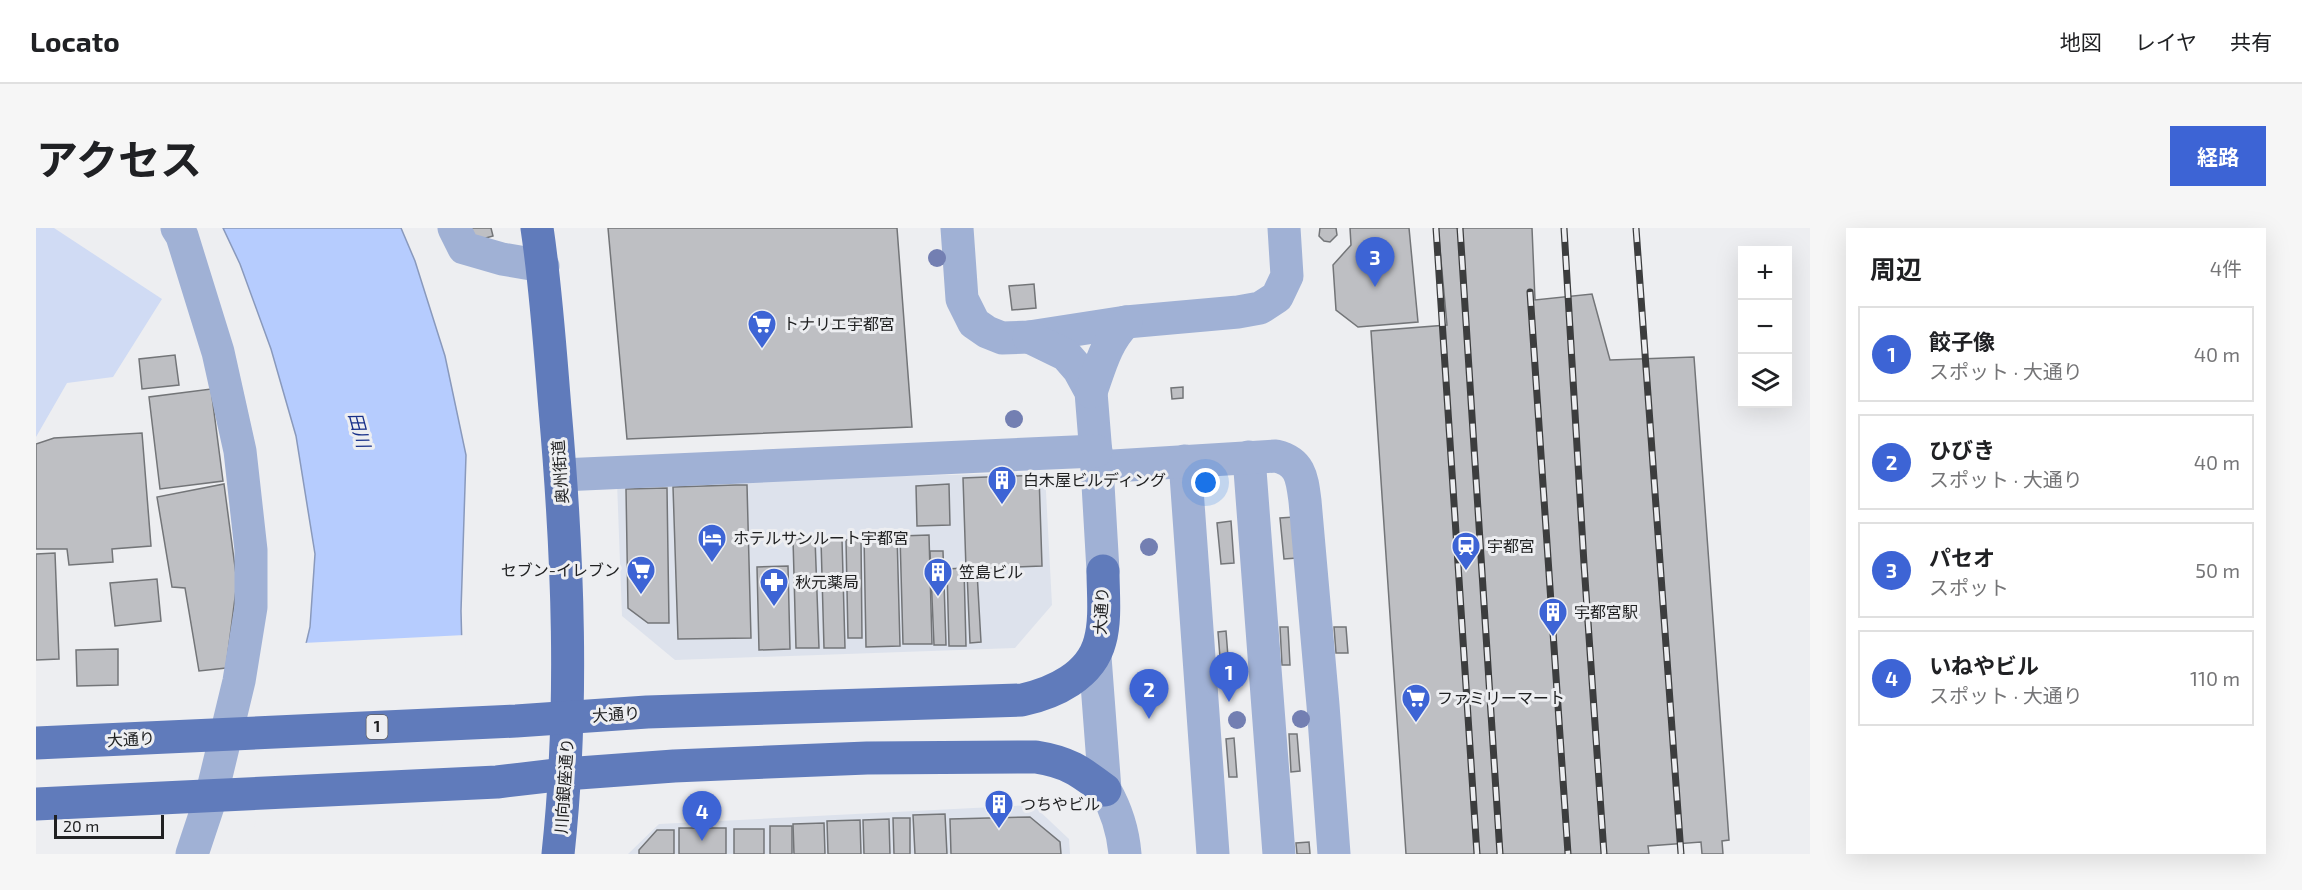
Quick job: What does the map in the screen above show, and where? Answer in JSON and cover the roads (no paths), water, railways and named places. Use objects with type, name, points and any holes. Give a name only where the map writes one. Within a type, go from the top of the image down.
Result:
[{"type":"main road","name":"奥州街道","points":[[537,228],[543,267],[561,475],[568,717]]},
{"type":"main road","name":"大通り","points":[[36,743],[516,721],[647,712],[1022,700],[1042,696],[1065,685],[1095,657],[1101,640],[1103,623],[1103,571]]},
{"type":"main road","name":"川向銀座通り","points":[[558,854],[568,717]]},
{"type":"main road","points":[[36,804],[497,782],[648,767],[856,758],[1016,756],[1055,760],[1078,770],[1105,790]]},
{"type":"street","points":[[177,228],[218,352],[240,451],[251,550],[252,607],[232,734],[217,796],[192,854]]},
{"type":"street","points":[[454,228],[464,248],[501,259],[543,267]]},
{"type":"street","points":[[957,228],[962,299],[974,323],[1002,338],[1029,337],[1126,322],[1260,308],[1277,297],[1287,276],[1284,228]]},
{"type":"street","points":[[1090,392],[1110,341],[1115,332],[1126,322]]},
{"type":"street","points":[[1029,337],[1066,355],[1079,370],[1090,392],[1097,459],[1103,571]]},
{"type":"street","points":[[561,475],[1097,459],[1185,461],[1276,456],[1287,459],[1297,468],[1302,479],[1334,854]]},
{"type":"street","points":[[1249,457],[1279,854]]},
{"type":"street","points":[[1185,461],[1213,854]]},
{"type":"street","points":[[1095,657],[1105,790],[1114,807],[1123,834],[1125,854]]},
{"type":"water","name":"田川","points":[[223,228],[401,228],[415,261],[445,356],[466,455],[461,611],[464,729],[280,753],[310,627],[315,554],[296,436],[271,349],[240,264]]},
{"type":"railway","points":[[1436,228],[1477,854]]},
{"type":"railway","points":[[1460,228],[1500,854]]},
{"type":"railway","points":[[1564,228],[1604,854]]},
{"type":"railway","points":[[1636,228],[1681,854]]},
{"type":"railway","points":[[1530,292],[1568,854]]},
{"type":"place","name":"パセオ","points":[[1375,287]]},
{"type":"place","name":"トナリエ宇都宮","points":[[762,350]]},
{"type":"place","name":"白木屋ビルディング","points":[[1002,506]]},
{"type":"place","name":"ホテルサンルート宇都宮","points":[[712,564]]},
{"type":"place","name":"宇都宮","points":[[1466,572]]},
{"type":"place","name":"セブン-イレブン","points":[[641,596]]},
{"type":"place","name":"笠島ビル","points":[[938,598]]},
{"type":"place","name":"秋元薬局","points":[[774,608]]},
{"type":"place","name":"宇都宮駅","points":[[1553,638]]},
{"type":"place","name":"餃子像","points":[[1229,702]]},
{"type":"place","name":"ひびき","points":[[1149,719]]},
{"type":"place","name":"ファミリーマート","points":[[1416,724]]},
{"type":"place","name":"つちやビル","points":[[999,830]]},
{"type":"place","name":"いねやビル","points":[[702,841]]}]
